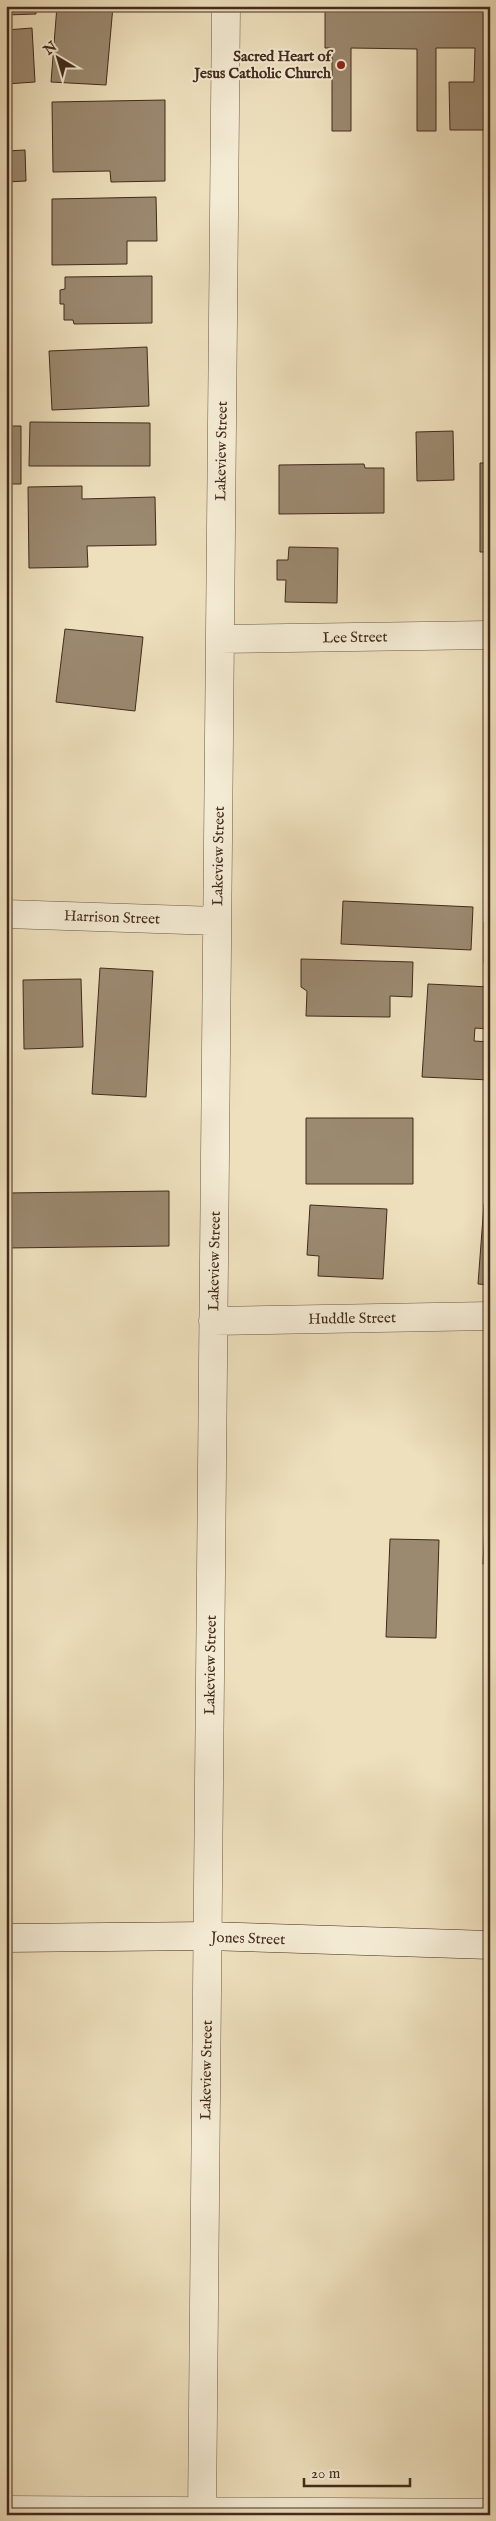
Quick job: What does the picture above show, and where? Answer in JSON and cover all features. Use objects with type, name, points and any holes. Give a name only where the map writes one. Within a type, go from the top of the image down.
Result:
[{"type":"street","name":"Lakeview Street","points":[[202,2513],[226,6]]},
{"type":"street","name":"Lee Street","points":[[220,640],[490,635]]},
{"type":"street","name":"Harrison Street","points":[[6,914],[217,921]]},
{"type":"street","name":"Huddle Street","points":[[213,1320],[490,1316]]},
{"type":"street","name":"Jones Street","points":[[6,1938],[207,1936],[490,1945]]},
{"type":"street","points":[[6,2510],[202,2513],[490,2513]]},
{"type":"building","points":[[6,6],[36,6],[36,14],[6,15]]},
{"type":"building","points":[[57,6],[113,6],[106,85],[51,82]]},
{"type":"building","name":"Sacred Heart of Jesus Catholic Church","points":[[325,6],[490,6],[490,130],[450,130],[449,82],[474,82],[475,48],[436,48],[436,131],[417,131],[417,49],[351,48],[351,131],[332,131],[332,48],[325,48]]},
{"type":"building","points":[[32,28],[35,82],[6,84],[6,30]]},
{"type":"building","points":[[165,100],[165,181],[111,182],[110,171],[53,172],[52,102]]},
{"type":"building","points":[[25,150],[26,181],[6,182],[6,151]]},
{"type":"building","points":[[156,197],[157,241],[127,241],[127,264],[52,265],[52,199]]},
{"type":"building","points":[[152,276],[152,323],[74,324],[73,320],[64,320],[64,304],[60,304],[60,290],[65,289],[65,277]]},
{"type":"building","points":[[147,347],[149,406],[52,410],[49,351]]},
{"type":"building","points":[[30,422],[150,423],[150,466],[29,466]]},
{"type":"building","points":[[6,426],[21,426],[21,484],[6,484]]},
{"type":"building","points":[[453,431],[454,480],[417,481],[416,432]]},
{"type":"building","points":[[480,463],[490,463],[490,552],[480,552]]},
{"type":"building","points":[[364,464],[365,468],[384,468],[384,513],[279,514],[279,465]]},
{"type":"building","points":[[82,486],[82,499],[155,497],[156,545],[87,546],[88,567],[29,568],[28,487]]},
{"type":"building","points":[[289,547],[338,548],[337,603],[285,602],[286,580],[277,580],[277,560],[288,560]]},
{"type":"building","points":[[65,629],[143,637],[135,711],[56,702]]},
{"type":"building","points":[[343,901],[473,907],[471,950],[341,944]]},
{"type":"building","points":[[484,922],[490,922],[490,963],[484,963]]},
{"type":"building","points":[[301,959],[413,962],[412,997],[390,996],[390,1017],[306,1016],[307,991],[301,987]]},
{"type":"building","points":[[100,968],[153,971],[146,1097],[92,1094]]},
{"type":"building","points":[[81,979],[83,1047],[24,1049],[23,980]]},
{"type":"building","points":[[428,984],[490,987],[489,1029],[475,1028],[474,1041],[490,1042],[490,1080],[422,1077]]},
{"type":"building","points":[[306,1118],[413,1118],[413,1184],[306,1184]]},
{"type":"building","points":[[169,1191],[169,1246],[6,1248],[6,1193]]},
{"type":"building","points":[[484,1204],[490,1204],[490,1285],[478,1284]]},
{"type":"building","points":[[310,1205],[387,1209],[383,1279],[318,1276],[319,1256],[307,1255]]},
{"type":"building","points":[[485,1522],[490,1522],[490,1564],[483,1564]]},
{"type":"building","points":[[390,1539],[439,1540],[436,1638],[386,1637]]},
{"type":"place","name":"Sacred Heart of Jesus Catholic Church","points":[[341,65]]}]
